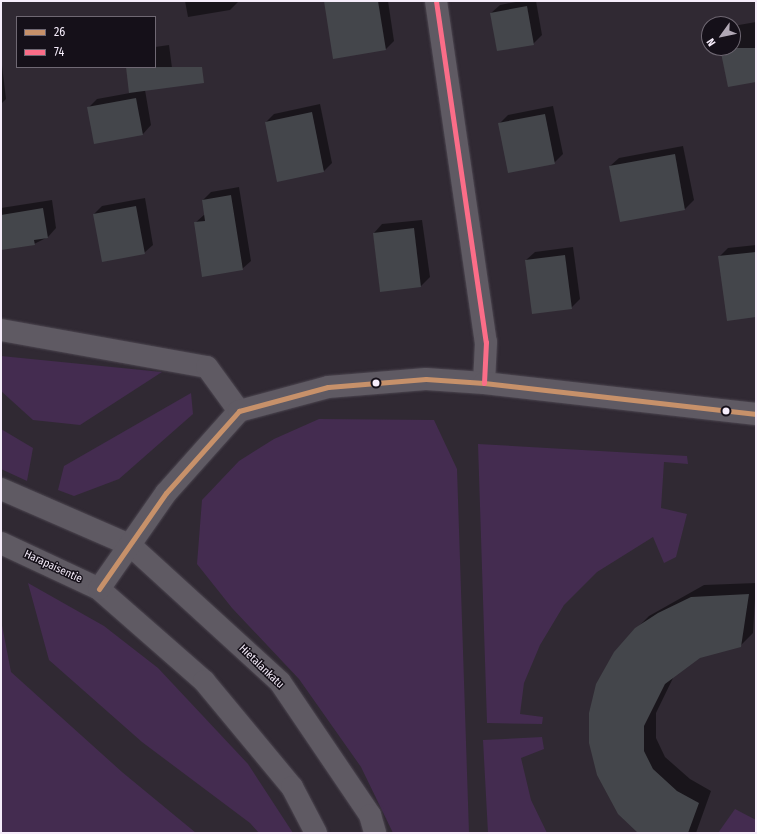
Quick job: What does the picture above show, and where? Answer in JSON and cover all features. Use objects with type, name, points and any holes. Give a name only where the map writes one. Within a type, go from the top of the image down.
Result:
[{"type":"main road","points":[[436,1],[486,342],[484,383]]},
{"type":"main road","points":[[1,330],[207,367],[239,411]]},
{"type":"main road","points":[[316,833],[292,787],[204,680],[99,589],[166,493],[239,411],[328,387],[426,379],[484,383],[756,414]]},
{"type":"main road","points":[[1,489],[130,545]]},
{"type":"main road","name":"Harapaisentie","points":[[1,543],[99,589]]},
{"type":"main road","name":"Hietalankatu","points":[[130,545],[280,682],[370,814],[375,833]]},
{"type":"shaded area","points":[[1,356],[162,372],[80,425],[33,420],[1,391]]},
{"type":"shaded area","points":[[191,393],[193,414],[119,479],[74,496],[58,490],[64,466]]},
{"type":"shaded area","points":[[319,419],[434,420],[457,469],[469,833],[393,833],[361,767],[299,679],[232,608],[197,564],[202,500],[239,461],[274,439]]},
{"type":"shaded area","points":[[1,429],[33,448],[27,481],[1,469]]},
{"type":"shaded area","points":[[478,444],[687,456],[688,464],[664,462],[661,508],[687,514],[676,557],[664,563],[653,537],[597,572],[564,605],[540,645],[524,683],[520,714],[543,717],[542,724],[487,723]]},
{"type":"shaded area","points":[[28,583],[104,626],[158,668],[248,764],[293,833],[259,833],[250,823],[142,742],[49,660]]},
{"type":"shaded area","points":[[1,620],[11,672],[122,772],[196,833],[1,833]]},
{"type":"shaded area","points":[[542,737],[544,749],[521,758],[531,800],[547,833],[488,833],[483,740]]},
{"type":"shaded area","points":[[735,809],[756,820],[756,833],[718,833]]},
{"type":"building","points":[[324,1],[378,1],[386,50],[333,59]]},
{"type":"building","points":[[527,6],[534,45],[497,51],[490,13]]},
{"type":"building","points":[[741,48],[756,48],[756,82],[728,87],[722,56],[741,56]]},
{"type":"building","points":[[202,67],[204,83],[129,93],[126,68]]},
{"type":"building","points":[[136,98],[143,135],[94,144],[87,107]]},
{"type":"building","points":[[312,112],[324,172],[277,182],[265,122]]},
{"type":"building","points":[[545,114],[555,164],[508,173],[498,123]]},
{"type":"building","points":[[675,154],[685,210],[620,222],[609,166]]},
{"type":"building","points":[[231,195],[243,270],[202,277],[194,222],[205,221],[202,200]]},
{"type":"building","points":[[136,206],[145,254],[102,262],[93,214]]},
{"type":"building","points":[[43,208],[48,238],[34,240],[35,245],[1,250],[1,215]]},
{"type":"building","points":[[414,228],[421,287],[380,292],[373,233]]},
{"type":"building","points":[[756,252],[756,317],[727,321],[718,256]]},
{"type":"building","points":[[565,255],[572,309],[532,314],[525,260]]},
{"type":"building","points":[[749,594],[741,647],[700,658],[665,684],[644,726],[644,751],[653,769],[677,791],[699,803],[688,833],[638,833],[618,814],[597,775],[589,743],[589,713],[596,684],[614,652],[635,628],[658,613],[691,597]]},
{"type":"transit line","name":"74","points":[[436,1],[486,342],[484,383]]},
{"type":"transit line","name":"26","points":[[99,589],[166,493],[239,411],[328,387],[426,379],[484,383],[756,414]]}]
